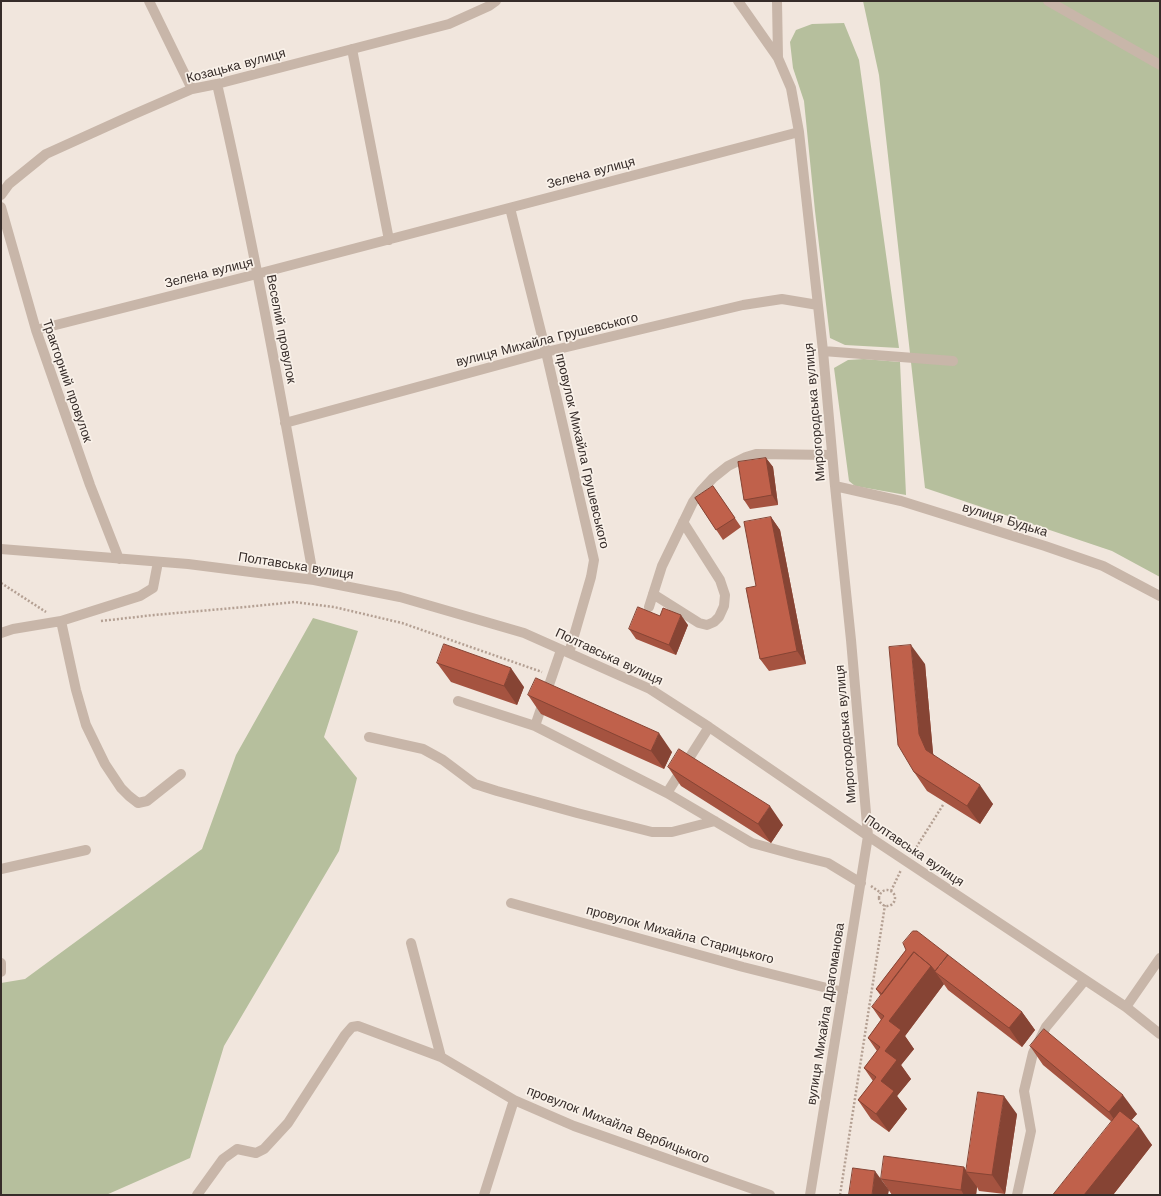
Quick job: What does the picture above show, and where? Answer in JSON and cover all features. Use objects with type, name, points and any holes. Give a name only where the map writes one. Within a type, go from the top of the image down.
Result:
[{"type":"street","points":[[149,1],[192,89]]},
{"type":"street","name":"Козацька вулиця","points":[[1,195],[10,184],[46,154],[192,89],[217,84],[449,24],[489,6],[496,1]]},
{"type":"street","name":"Мирогородська вулиця","points":[[738,1],[778,58],[791,88],[799,132],[823,351],[868,836]]},
{"type":"street","points":[[777,1],[778,58]]},
{"type":"street","points":[[1048,1],[1160,66]]},
{"type":"street","points":[[352,49],[389,240]]},
{"type":"street","name":"Веселий провулок","points":[[217,84],[236,166],[286,423],[314,580]]},
{"type":"street","name":"Зелена вулиця","points":[[36,330],[389,240],[799,132]]},
{"type":"street","name":"Тракторний провулок","points":[[1,207],[36,330],[90,485],[119,559]]},
{"type":"street","name":"провулок Михайла Грушевського","points":[[510,208],[546,352],[594,560],[591,577],[565,651],[552,676],[535,726]]},
{"type":"street","name":"вулиця Михайла Грушевського","points":[[286,423],[546,352],[743,304],[782,299],[818,305]]},
{"type":"street","points":[[823,351],[953,360]]},
{"type":"street","points":[[648,607],[662,566],[693,502],[713,478],[728,466],[756,454],[832,455]]},
{"type":"street","name":"вулиця Будька","points":[[835,486],[901,501],[1053,549],[1103,566],[1160,596]]},
{"type":"street","points":[[653,594],[699,622],[707,625],[714,622],[719,617],[724,606],[725,595],[720,580],[683,522]]},
{"type":"street","name":"Полтавська вулиця","points":[[1,549],[188,564],[314,580],[400,597],[524,633],[650,689],[709,727],[907,862],[1126,1006],[1160,1034]]},
{"type":"street","points":[[1,633],[14,629],[61,621],[140,596],[153,588],[158,562]]},
{"type":"street","points":[[61,621],[76,690],[86,725],[105,764],[121,788],[138,803],[147,801],[182,774]]},
{"type":"street","points":[[458,702],[535,726],[667,793],[752,842],[828,863],[861,883]]},
{"type":"street","points":[[667,793],[709,727]]},
{"type":"street","points":[[369,737],[423,749],[443,760],[475,784],[577,813],[652,832],[672,832],[715,822]]},
{"type":"street","name":"вулиця Михайла Драгоманова","points":[[810,1195],[868,836]]},
{"type":"street","points":[[1,869],[86,850]]},
{"type":"street","name":"провулок Михайла Старицького","points":[[512,903],[743,967],[842,992]]},
{"type":"street","points":[[411,944],[441,1057]]},
{"type":"street","points":[[1126,1006],[1160,958]]},
{"type":"street","points":[[1,963],[1,972]]},
{"type":"street","points":[[1017,1195],[1031,1131],[1024,1091],[1033,1053],[1046,1028],[1085,980]]},
{"type":"street","name":"провулок Михайла Вербицького","points":[[197,1195],[223,1159],[237,1149],[256,1154],[264,1149],[288,1124],[345,1035],[352,1027],[358,1026],[441,1057],[514,1100],[574,1126],[770,1195]]},
{"type":"street","points":[[484,1195],[514,1100]]},
{"type":"path","points":[[1,583],[61,621]]},
{"type":"path","points":[[100,621],[154,614],[295,602],[334,607],[402,623],[552,676]]},
{"type":"path","points":[[891,891],[900,871],[943,805]]},
{"type":"path","points":[[885,906],[881,903],[880,896],[884,891],[891,891]]},
{"type":"path","points":[[885,906],[891,905],[895,900],[895,896],[891,891]]},
{"type":"path","points":[[840,1195],[885,906]]},
{"type":"green space","points":[[863,1],[1160,1],[1160,577],[1112,551],[925,488],[879,75]]},
{"type":"green space","points":[[844,23],[859,60],[899,348],[845,345],[830,338],[804,101],[793,68],[790,42],[796,30],[812,24]]},
{"type":"green space","points":[[864,359],[900,362],[906,495],[855,486],[849,481],[834,368],[848,360]]},
{"type":"green space","points":[[313,618],[358,631],[324,737],[357,778],[339,851],[224,1046],[190,1158],[106,1195],[1,1195],[1,983],[25,979],[202,849],[236,755]]},
{"type":"building","points":[[766,458],[772,495],[744,500],[738,462]]},
{"type":"building","points":[[713,486],[735,518],[716,530],[695,498]]},
{"type":"building","points":[[771,517],[797,651],[760,659],[746,588],[756,586],[744,522]]},
{"type":"building","points":[[638,607],[660,616],[663,608],[681,615],[669,645],[629,629]]},
{"type":"building","points":[[444,644],[511,668],[504,686],[437,663]]},
{"type":"building","points":[[911,645],[919,734],[926,750],[980,785],[967,806],[914,772],[898,745],[889,647]]},
{"type":"building","points":[[536,678],[659,733],[651,751],[528,695]]},
{"type":"building","points":[[679,749],[770,806],[758,824],[668,767]]},
{"type":"building","points":[[913,931],[917,931],[948,955],[935,971],[914,952],[882,994],[876,989],[906,950],[903,943]]},
{"type":"building","points":[[914,952],[931,966],[889,1021],[901,1030],[885,1051],[897,1060],[881,1081],[894,1091],[876,1114],[858,1100],[876,1077],[864,1068],[880,1047],[868,1038],[884,1016],[872,1007]]},
{"type":"building","points":[[948,955],[1022,1012],[1009,1028],[935,972]]},
{"type":"building","points":[[1044,1029],[1123,1095],[1109,1112],[1030,1046]]},
{"type":"building","points":[[978,1092],[1004,1096],[992,1175],[966,1172]]},
{"type":"building","points":[[1120,1111],[1139,1126],[1084,1195],[1053,1195]]},
{"type":"building","points":[[884,1156],[964,1167],[961,1190],[881,1179]]},
{"type":"building","points":[[853,1168],[875,1171],[872,1195],[849,1195]]}]
